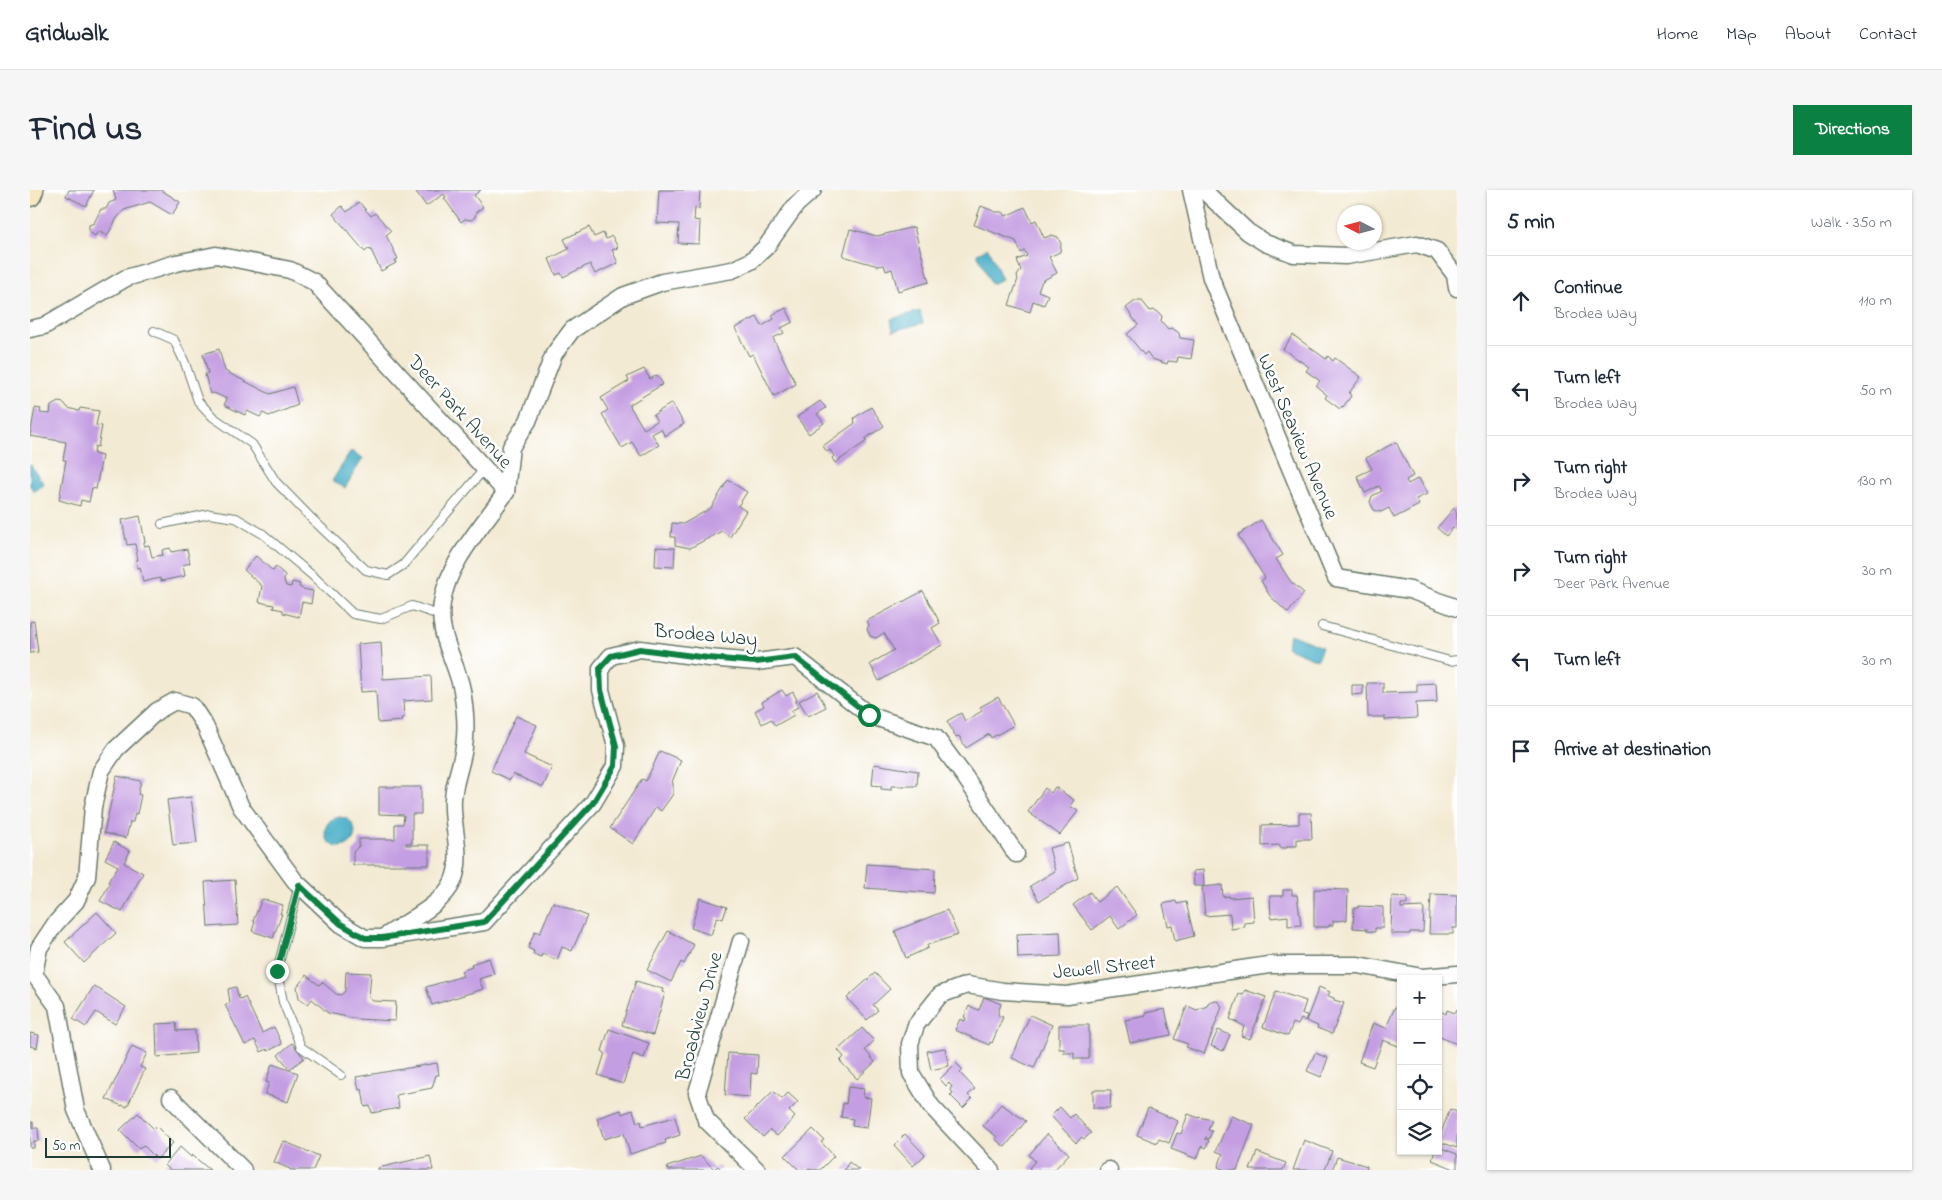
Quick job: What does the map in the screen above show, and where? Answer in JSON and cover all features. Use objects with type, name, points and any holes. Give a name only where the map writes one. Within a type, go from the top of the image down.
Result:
[{"type":"street","points":[[30,196],[32,190]]},
{"type":"street","points":[[506,492],[511,447],[528,421],[554,354],[572,330],[623,296],[662,282],[732,270],[751,261],[766,247],[796,205],[813,190]]},
{"type":"street","name":"West Seaview Avenue","points":[[1191,190],[1211,278],[1336,578],[1410,590],[1457,608]]},
{"type":"street","points":[[1203,190],[1248,232],[1265,243],[1294,254],[1346,256],[1417,244],[1436,251],[1455,275],[1457,288]]},
{"type":"street","name":"Deer Park Avenue","points":[[30,329],[44,326],[126,278],[176,263],[216,255],[290,270],[314,282],[506,492],[461,556],[446,584],[442,604],[443,636],[461,685],[467,716],[464,747],[453,798],[458,861],[453,882],[441,899],[382,938]]},
{"type":"street","name":"Brodea Way","points":[[382,938],[484,922],[593,803],[615,766],[616,746],[601,690],[600,668],[611,656],[640,649],[756,662],[795,657],[869,715],[936,738],[1016,854]]},
{"type":"street","points":[[102,1170],[76,1110],[57,1006],[32,974],[39,948],[55,924],[76,901],[87,877],[93,807],[101,771],[116,749],[157,711],[175,701],[192,706],[205,726],[241,807],[299,885],[341,924],[365,938],[382,938]]},
{"type":"street","name":"Broadview Drive","points":[[741,941],[697,1093],[706,1120],[757,1170]]},
{"type":"street","name":"Jewell Street","points":[[991,1170],[931,1106],[911,1073],[910,1044],[916,1025],[940,995],[967,985],[1003,991],[1067,995],[1269,965],[1358,966],[1422,977],[1457,974]]},
{"type":"street","points":[[171,1098],[243,1170]]},
{"type":"lane","points":[[154,331],[174,340],[185,363],[198,402],[213,417],[252,444],[276,482],[366,570],[388,575],[403,565],[485,468]]},
{"type":"lane","points":[[162,524],[209,514],[236,518],[263,534],[314,577],[353,614],[381,619],[412,606],[442,616]]},
{"type":"lane","points":[[1322,626],[1450,661],[1457,660]]},
{"type":"lane","points":[[299,885],[277,971],[283,1002],[301,1047],[341,1075]]},
{"type":"water","points":[[988,248],[1002,279],[991,284],[977,253]]},
{"type":"water","points":[[920,311],[923,323],[893,331],[891,319]]},
{"type":"water","points":[[351,451],[363,458],[345,488],[332,481]]},
{"type":"water","points":[[30,464],[44,484],[34,491],[30,486]]},
{"type":"water","points":[[1290,634],[1322,647],[1317,660],[1286,647]]},
{"type":"water","points":[[340,817],[351,821],[355,832],[351,843],[340,847],[329,843],[325,832],[329,821]]},
{"type":"building","points":[[69,190],[94,190],[86,206],[66,196]]},
{"type":"building","points":[[113,190],[161,190],[180,202],[172,215],[150,202],[124,210],[107,236],[98,231],[95,236],[89,232],[89,225],[94,223],[101,209],[106,209],[109,203],[116,200]]},
{"type":"building","points":[[415,190],[481,190],[474,195],[483,207],[476,212],[475,217],[471,220],[465,219],[461,222],[444,198],[446,197],[444,194],[426,206]]},
{"type":"building","points":[[659,190],[700,190],[699,209],[695,208],[694,220],[700,221],[699,244],[678,243],[679,224],[657,223]]},
{"type":"building","points":[[359,202],[371,216],[375,213],[391,231],[386,235],[398,259],[395,260],[396,263],[381,271],[371,250],[368,249],[365,252],[333,214],[342,206],[347,212]]},
{"type":"building","points":[[981,206],[996,212],[1003,212],[1006,216],[1025,207],[1032,222],[1036,220],[1044,238],[1052,235],[1058,237],[1061,244],[1060,252],[1049,257],[1057,273],[1042,281],[1038,291],[1048,295],[1044,305],[1033,301],[1030,312],[1009,305],[1018,279],[1017,276],[1021,270],[1017,260],[1027,256],[1025,251],[1021,253],[1016,241],[974,225]]},
{"type":"building","points":[[589,227],[594,237],[603,233],[606,239],[612,236],[618,248],[612,250],[618,263],[595,274],[590,264],[563,277],[561,273],[556,275],[549,259],[569,249],[564,239]]},
{"type":"building","points":[[914,227],[929,282],[898,291],[892,269],[886,271],[884,265],[878,266],[843,256],[850,229],[877,236]]},
{"type":"building","points":[[1135,301],[1142,301],[1150,311],[1157,311],[1162,316],[1161,321],[1168,329],[1172,328],[1179,333],[1180,338],[1194,340],[1191,359],[1178,357],[1177,362],[1168,361],[1167,364],[1152,359],[1147,352],[1144,355],[1127,334],[1138,325],[1126,308]]},
{"type":"building","points":[[786,308],[793,322],[781,328],[784,333],[773,338],[796,384],[774,396],[753,354],[749,356],[735,328],[757,317],[762,326],[774,319],[772,315]]},
{"type":"building","points":[[1293,335],[1326,359],[1328,356],[1333,361],[1335,358],[1361,377],[1349,393],[1351,396],[1340,409],[1325,398],[1327,395],[1316,386],[1320,381],[1306,371],[1309,367],[1283,349]]},
{"type":"building","points":[[219,349],[225,371],[270,394],[293,387],[298,405],[269,416],[263,413],[260,417],[247,411],[245,415],[224,405],[227,399],[214,393],[210,394],[205,374],[208,373],[203,354]]},
{"type":"building","points":[[644,369],[650,379],[657,375],[663,384],[629,405],[644,429],[657,421],[653,415],[672,403],[684,424],[665,436],[661,429],[652,434],[659,445],[641,456],[632,442],[622,448],[602,414],[608,410],[601,398],[629,381],[627,377]]},
{"type":"building","points":[[820,401],[826,408],[817,414],[824,423],[809,434],[797,417]]},
{"type":"building","points":[[58,402],[64,403],[68,408],[79,411],[80,408],[99,411],[96,425],[102,426],[98,447],[95,446],[94,454],[102,456],[96,489],[92,488],[89,502],[81,500],[80,506],[59,500],[66,460],[63,460],[66,442],[30,436],[35,408],[41,409],[40,413],[50,414],[51,406]]},
{"type":"building","points":[[871,407],[884,426],[865,439],[867,441],[835,463],[832,458],[834,456],[830,450],[827,452],[823,446],[855,423],[854,418]]},
{"type":"building","points":[[1396,442],[1413,476],[1406,480],[1408,484],[1419,478],[1427,494],[1416,499],[1419,505],[1394,518],[1389,508],[1381,512],[1374,510],[1370,502],[1372,496],[1382,491],[1379,486],[1365,493],[1357,476],[1372,469],[1366,458]]},
{"type":"building","points":[[728,480],[747,492],[738,506],[746,511],[730,537],[722,531],[690,548],[675,545],[675,537],[671,537],[672,523],[683,524],[711,508]]},
{"type":"building","points":[[1454,508],[1457,513],[1457,529],[1453,528],[1446,536],[1437,528]]},
{"type":"building","points":[[140,516],[145,542],[144,546],[149,545],[152,557],[163,555],[162,550],[170,548],[171,552],[187,549],[190,563],[183,565],[185,576],[161,581],[160,578],[143,582],[140,567],[137,568],[136,560],[138,560],[135,544],[127,545],[122,520]]},
{"type":"building","points":[[1261,520],[1283,555],[1276,559],[1291,582],[1304,593],[1288,613],[1270,596],[1261,581],[1265,578],[1238,535]]},
{"type":"building","points":[[656,547],[675,548],[674,567],[655,566]]},
{"type":"building","points":[[256,556],[273,571],[276,567],[285,575],[286,586],[291,587],[292,582],[300,584],[299,587],[303,589],[313,591],[311,604],[302,602],[299,617],[283,613],[283,610],[273,608],[274,605],[259,602],[262,586],[244,570]]},
{"type":"building","points":[[923,591],[940,623],[932,628],[942,645],[879,681],[870,664],[894,650],[884,633],[876,638],[870,636],[867,629],[869,625],[867,621]]},
{"type":"building","points":[[34,621],[38,652],[30,653],[30,622]]},
{"type":"building","points":[[381,642],[383,679],[431,676],[432,699],[403,701],[404,718],[401,718],[402,721],[378,723],[376,691],[361,692],[358,644]]},
{"type":"building","points":[[1367,683],[1383,683],[1383,693],[1417,692],[1417,684],[1436,683],[1437,702],[1416,703],[1417,718],[1385,720],[1385,717],[1368,717]]},
{"type":"building","points":[[1352,685],[1363,685],[1363,694],[1352,695]]},
{"type":"building","points":[[782,690],[786,696],[793,692],[797,700],[798,707],[791,711],[794,715],[775,726],[771,719],[762,724],[755,711],[764,706],[762,702]]},
{"type":"building","points":[[817,691],[826,707],[808,716],[799,701]]},
{"type":"building","points":[[998,697],[1014,725],[991,738],[989,734],[966,748],[959,736],[956,737],[947,721],[961,713],[965,721],[982,711],[980,707]]},
{"type":"building","points":[[516,716],[537,725],[524,754],[552,767],[543,787],[513,774],[510,780],[491,771]]},
{"type":"building","points":[[660,751],[681,760],[672,782],[673,794],[661,811],[656,807],[633,844],[610,828],[642,779],[646,781]]},
{"type":"building","points":[[874,764],[918,771],[917,786],[891,786],[891,790],[881,789],[881,786],[872,785]]},
{"type":"building","points":[[117,776],[141,781],[138,794],[141,795],[137,814],[135,813],[133,822],[130,822],[126,838],[104,833]]},
{"type":"building","points":[[379,787],[421,787],[421,814],[412,814],[412,843],[406,843],[406,845],[429,845],[429,865],[353,865],[353,852],[359,846],[359,839],[395,839],[395,824],[403,824],[404,815],[379,814]]},
{"type":"building","points":[[1055,787],[1074,800],[1070,806],[1078,811],[1060,835],[1028,812],[1045,788],[1051,793]]},
{"type":"building","points":[[191,797],[197,843],[173,845],[167,800]]},
{"type":"building","points":[[1299,813],[1311,813],[1312,839],[1297,839],[1297,846],[1287,846],[1287,848],[1280,848],[1280,845],[1262,846],[1262,825],[1299,824]]},
{"type":"building","points":[[114,842],[130,851],[124,863],[143,873],[122,912],[100,901],[110,883],[108,882],[118,866],[105,859]]},
{"type":"building","points":[[1068,843],[1078,878],[1039,901],[1030,886],[1055,871],[1049,848]]},
{"type":"building","points":[[867,864],[935,869],[934,893],[865,888]]},
{"type":"building","points":[[1203,870],[1204,886],[1194,886],[1193,871]]},
{"type":"building","points":[[235,880],[238,925],[208,927],[205,882]]},
{"type":"building","points":[[1222,885],[1223,897],[1252,896],[1254,922],[1244,923],[1245,927],[1231,929],[1230,914],[1205,916],[1202,887]]},
{"type":"building","points":[[1117,887],[1137,915],[1119,929],[1110,916],[1092,930],[1073,905],[1090,892],[1097,902]]},
{"type":"building","points":[[1314,889],[1348,890],[1347,920],[1333,921],[1333,925],[1329,925],[1329,927],[1314,927]]},
{"type":"building","points":[[1283,890],[1292,890],[1292,895],[1297,895],[1301,925],[1288,926],[1288,916],[1271,918],[1270,896],[1283,896]]},
{"type":"building","points":[[1431,894],[1457,895],[1457,928],[1453,928],[1453,934],[1429,934]]},
{"type":"building","points":[[1392,896],[1407,897],[1407,904],[1401,904],[1401,908],[1424,907],[1423,932],[1391,934]]},
{"type":"building","points":[[700,898],[727,907],[723,919],[717,917],[711,935],[691,928]]},
{"type":"building","points":[[262,899],[283,905],[280,914],[282,914],[273,938],[252,931],[255,922],[253,921]]},
{"type":"building","points":[[1176,901],[1177,904],[1186,902],[1194,936],[1175,941],[1172,925],[1168,926],[1163,904]]},
{"type":"building","points":[[553,902],[587,916],[572,951],[562,947],[557,960],[542,954],[541,957],[533,954],[534,951],[528,948],[535,931],[540,933]]},
{"type":"building","points":[[1358,906],[1383,907],[1383,928],[1375,928],[1375,932],[1367,931],[1367,929],[1353,928],[1354,908],[1358,908]]},
{"type":"building","points":[[947,910],[958,935],[927,945],[928,948],[906,958],[895,931]]},
{"type":"building","points":[[97,912],[116,933],[84,963],[65,942]]},
{"type":"building","points":[[668,931],[694,945],[684,964],[681,962],[671,982],[647,970]]},
{"type":"building","points":[[1060,932],[1061,956],[1018,958],[1017,934]]},
{"type":"building","points":[[489,958],[494,974],[479,979],[483,989],[432,1005],[426,987],[463,976],[461,971],[472,967],[471,964]]},
{"type":"building","points":[[346,972],[371,973],[369,998],[373,1001],[396,1002],[395,1021],[357,1019],[328,1013],[312,999],[308,1004],[299,998],[297,987],[306,975],[319,985],[322,982],[336,994],[341,995],[345,991]]},
{"type":"building","points":[[875,973],[890,989],[873,1005],[878,1010],[867,1020],[847,998]]},
{"type":"building","points":[[636,981],[663,989],[662,992],[665,993],[653,1035],[622,1025]]},
{"type":"building","points":[[94,986],[126,1007],[115,1024],[96,1012],[86,1027],[73,1019]]},
{"type":"building","points":[[236,987],[239,999],[245,997],[262,1033],[274,1027],[282,1044],[268,1051],[267,1049],[261,1052],[255,1040],[245,1045],[225,1005],[230,1003],[228,989]]},
{"type":"building","points":[[1319,987],[1330,992],[1328,996],[1334,998],[1334,1000],[1344,1003],[1332,1034],[1306,1021]]},
{"type":"building","points":[[1245,990],[1266,997],[1250,1039],[1241,1036],[1244,1026],[1230,1019],[1239,994],[1243,995]]},
{"type":"building","points":[[1276,991],[1306,1001],[1302,1014],[1307,1015],[1305,1021],[1301,1019],[1298,1025],[1293,1023],[1288,1036],[1263,1027]]},
{"type":"building","points":[[984,997],[1001,1004],[998,1013],[999,1016],[1003,1017],[992,1043],[990,1042],[989,1045],[955,1030],[960,1019],[965,1021],[966,1018],[964,1017],[969,1006],[979,1010]]},
{"type":"building","points":[[1214,1000],[1219,1002],[1222,1007],[1204,1054],[1186,1047],[1188,1044],[1174,1039],[1187,1006],[1197,1010],[1207,1006],[1209,1002]]},
{"type":"building","points":[[1395,1007],[1397,1008],[1397,1045],[1383,1040],[1373,1067],[1359,1062],[1373,1023],[1386,1028]]},
{"type":"building","points":[[1165,1009],[1171,1035],[1130,1043],[1125,1020],[1146,1016],[1145,1013]]},
{"type":"building","points":[[1457,1009],[1457,1044],[1442,1038],[1442,1012],[1446,1014],[1447,1010],[1455,1013]]},
{"type":"building","points":[[1030,1015],[1052,1025],[1034,1068],[1012,1058]]},
{"type":"building","points":[[176,1023],[177,1031],[195,1030],[196,1053],[157,1057],[156,1024]]},
{"type":"building","points":[[1059,1025],[1089,1025],[1089,1059],[1074,1059],[1074,1053],[1064,1053],[1064,1049],[1059,1049]]},
{"type":"building","points":[[862,1028],[874,1041],[865,1050],[875,1062],[857,1079],[840,1061],[844,1057],[838,1050]]},
{"type":"building","points":[[609,1029],[649,1043],[644,1058],[633,1054],[623,1084],[598,1075],[605,1053],[602,1051]]},
{"type":"building","points":[[1218,1030],[1230,1035],[1223,1051],[1211,1046]]},
{"type":"building","points":[[30,1033],[39,1035],[37,1048],[30,1046]]},
{"type":"building","points":[[292,1043],[304,1058],[290,1069],[278,1055]]},
{"type":"building","points":[[132,1046],[147,1053],[140,1067],[145,1069],[127,1107],[106,1099]]},
{"type":"building","points":[[945,1048],[949,1066],[931,1070],[927,1051]]},
{"type":"building","points":[[728,1053],[758,1055],[757,1074],[751,1073],[750,1097],[725,1095]]},
{"type":"building","points":[[1315,1053],[1328,1058],[1321,1077],[1307,1071]]},
{"type":"building","points":[[437,1063],[439,1075],[436,1075],[432,1088],[396,1095],[399,1108],[372,1113],[370,1106],[365,1107],[362,1089],[359,1090],[356,1077]]},
{"type":"building","points":[[956,1063],[963,1070],[960,1073],[975,1089],[968,1095],[972,1099],[963,1108],[950,1095],[953,1093],[949,1083],[946,1086],[940,1079]]},
{"type":"building","points":[[272,1064],[298,1073],[288,1102],[265,1094],[269,1083],[266,1082]]},
{"type":"building","points":[[848,1087],[864,1089],[863,1097],[871,1098],[867,1128],[852,1126],[853,1119],[841,1117],[843,1103],[846,1104]]},
{"type":"building","points":[[1093,1090],[1111,1090],[1110,1108],[1093,1108]]},
{"type":"building","points":[[773,1091],[782,1099],[788,1093],[798,1102],[789,1111],[795,1117],[777,1136],[770,1130],[763,1137],[745,1119]]},
{"type":"building","points":[[1001,1104],[1026,1121],[1005,1147],[995,1139],[997,1137],[983,1126]]},
{"type":"building","points":[[1060,1107],[1070,1118],[1074,1114],[1091,1133],[1084,1139],[1082,1137],[1076,1143],[1051,1116]]},
{"type":"building","points":[[1148,1108],[1178,1121],[1169,1143],[1159,1139],[1157,1143],[1137,1135]]},
{"type":"building","points":[[1450,1109],[1457,1112],[1457,1148],[1442,1142],[1442,1130]]},
{"type":"building","points":[[621,1110],[622,1114],[633,1110],[637,1123],[641,1121],[642,1126],[675,1117],[680,1135],[665,1140],[666,1143],[630,1154],[624,1133],[604,1139],[597,1118]]},
{"type":"building","points":[[138,1113],[154,1129],[156,1126],[173,1143],[157,1159],[143,1145],[139,1149],[120,1130]]},
{"type":"building","points":[[1188,1114],[1212,1120],[1208,1130],[1212,1131],[1209,1139],[1206,1137],[1205,1139],[1209,1140],[1206,1148],[1202,1146],[1197,1159],[1171,1149],[1177,1133],[1181,1134]]},
{"type":"building","points":[[1231,1116],[1254,1125],[1237,1170],[1225,1170],[1218,1167],[1223,1154],[1216,1151]]},
{"type":"building","points":[[30,1122],[33,1122],[33,1128],[38,1128],[39,1141],[34,1141],[34,1148],[30,1148]]},
{"type":"building","points":[[813,1129],[824,1140],[821,1142],[834,1156],[820,1170],[811,1170],[809,1168],[799,1170],[785,1156]]},
{"type":"building","points":[[905,1134],[925,1155],[913,1166],[894,1145]]},
{"type":"building","points":[[1047,1134],[1069,1154],[1054,1170],[1032,1170],[1029,1168],[1035,1161],[1029,1155]]},
{"type":"building","points":[[1304,1140],[1332,1151],[1325,1170],[1293,1170]]},
{"type":"building","points":[[283,1141],[319,1156],[313,1170],[290,1170],[274,1162]]},
{"type":"building","points":[[180,1147],[210,1170],[170,1170],[165,1165]]},
{"type":"building","points":[[1442,1148],[1457,1154],[1457,1170],[1432,1160],[1434,1155],[1442,1155]]},
{"type":"building","points":[[1257,1152],[1286,1163],[1283,1170],[1250,1170]]},
{"type":"building","points":[[430,1156],[433,1170],[378,1170],[378,1168]]},
{"type":"building","points":[[701,1156],[714,1169],[718,1166],[722,1170],[668,1170],[667,1167]]},
{"type":"building","points":[[1337,1157],[1367,1166],[1366,1170],[1332,1170]]},
{"type":"building","points":[[849,1162],[859,1170],[844,1170]]},
{"type":"route","points":[[277,971],[299,885],[341,924],[365,938],[382,938],[484,922],[593,803],[615,766],[616,746],[601,690],[600,668],[611,656],[640,649],[756,662],[795,657],[869,715]]}]
